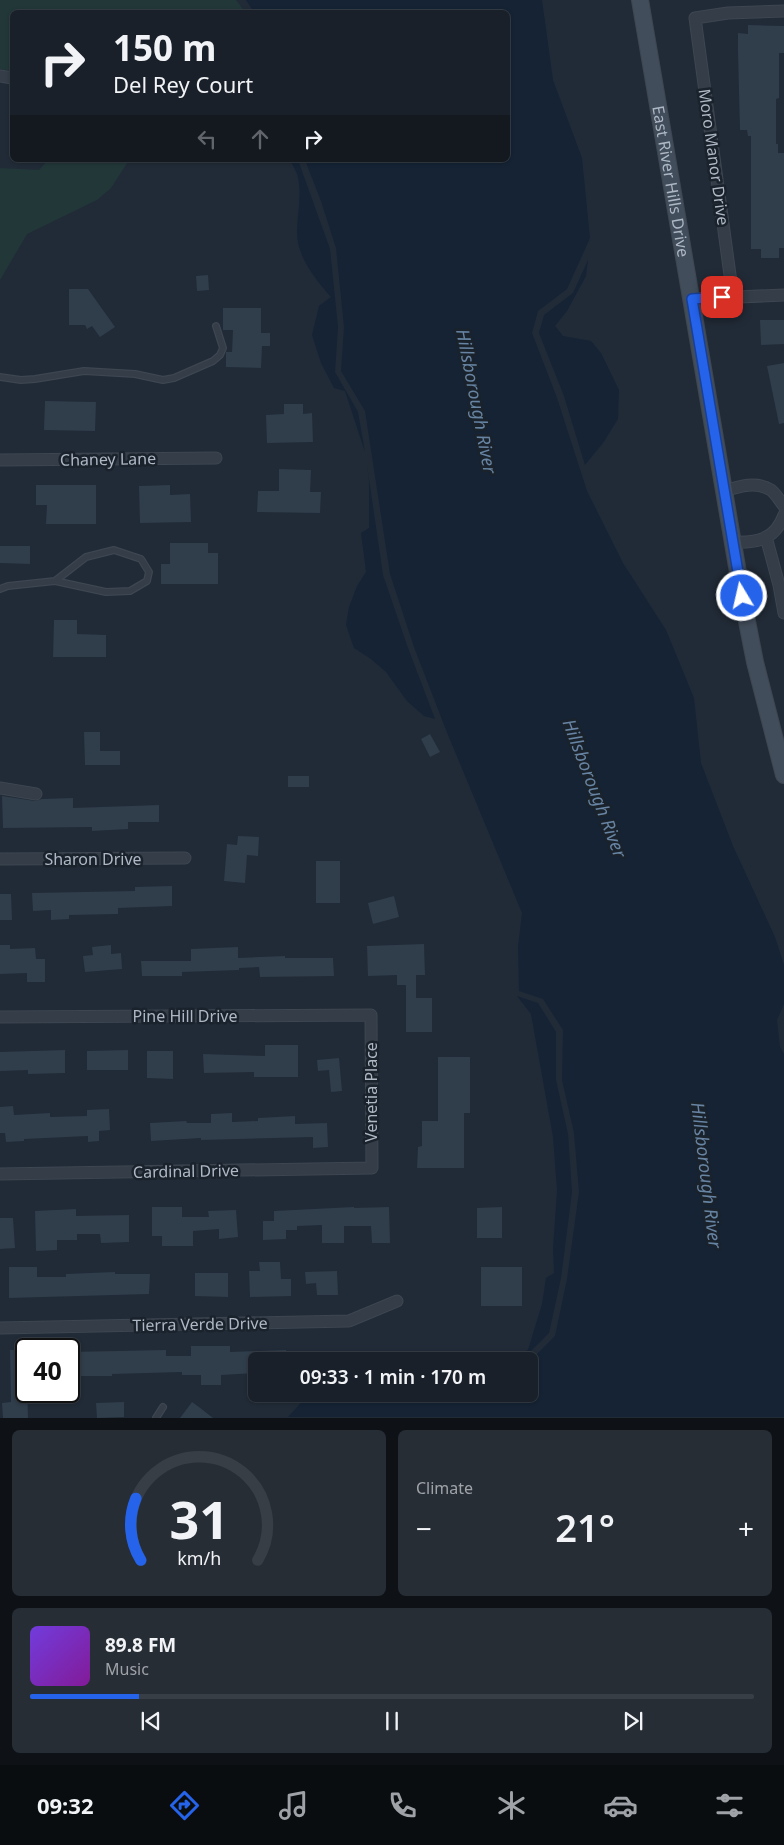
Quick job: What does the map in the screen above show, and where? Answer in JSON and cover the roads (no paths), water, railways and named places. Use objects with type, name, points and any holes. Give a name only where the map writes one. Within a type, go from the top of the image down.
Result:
[{"type":"street","name":"East River Hills Drive","points":[[640,0],[755,662],[778,739],[783,767]]},
{"type":"street","name":"Moro Manor Drive","points":[[733,297],[695,18],[728,13],[784,11]]},
{"type":"street","points":[[692,299],[784,294]]},
{"type":"street","name":"Chaney Lane","points":[[0,460],[216,458]]},
{"type":"street","points":[[724,491],[744,484],[758,486],[772,491],[784,506]]},
{"type":"street","points":[[733,542],[752,543],[766,537],[780,527],[784,515]]},
{"type":"street","points":[[766,537],[779,585],[784,613]]},
{"type":"street","points":[[0,788],[36,794]]},
{"type":"street","name":"Sharon Drive","points":[[0,859],[185,858]]},
{"type":"street","name":"Pine Hill Drive","points":[[0,1018],[371,1015]]},
{"type":"street","name":"Venetia Place","points":[[371,1015],[372,1168]]},
{"type":"street","name":"Cardinal Drive","points":[[0,1174],[372,1168]]},
{"type":"street","name":"Tierra Verde Drive","points":[[0,1328],[349,1321],[397,1301]]},
{"type":"lane","points":[[0,377],[28,379],[84,371],[135,374],[164,380],[174,378],[213,361],[220,355],[223,348],[216,326]]},
{"type":"lane","points":[[0,589],[8,586],[55,581],[106,592],[130,591],[147,581],[149,572],[141,558],[114,550],[86,557],[55,581]]},
{"type":"lane","points":[[156,1418],[163,1407]]},
{"type":"water","name":"Hillsborough River","points":[[246,0],[542,0],[553,80],[582,158],[590,238],[567,289],[538,311],[532,333],[557,398],[587,491],[623,563],[666,630],[694,698],[701,763],[733,846],[775,937],[784,965],[784,1004],[777,1020],[780,1047],[784,1054],[784,1417],[288,1417],[302,1402],[538,1402],[538,1353],[555,1336],[567,1279],[579,1192],[574,1133],[562,1080],[563,1030],[543,999],[519,991],[518,947],[522,913],[446,730],[414,647],[390,574],[365,411],[341,371],[344,327],[336,248],[306,162],[510,162],[510,10],[253,10]]},
{"type":"water","points":[[291,162],[299,162],[330,249],[338,327],[335,372],[358,412],[365,452],[345,391],[334,388],[321,363],[312,335],[319,306],[331,297],[308,268],[300,251],[297,233],[299,185],[297,174]]},
{"type":"water","points":[[588,260],[586,276],[567,311],[555,326],[563,336],[591,341],[601,353],[619,390],[618,419],[603,443],[585,465],[564,396],[539,333],[544,315],[573,293]]},
{"type":"water","points":[[367,465],[383,575],[435,719],[424,716],[407,701],[386,672],[354,648],[346,625],[349,607],[357,586],[366,572],[361,533],[369,528]]},
{"type":"water","points":[[517,996],[538,1003],[556,1032],[556,1080],[568,1134],[572,1192],[561,1278],[549,1333],[530,1352],[524,1352],[528,1350],[542,1304],[546,1278],[554,1273],[553,1249],[557,1190],[553,1137],[531,1014]]}]
